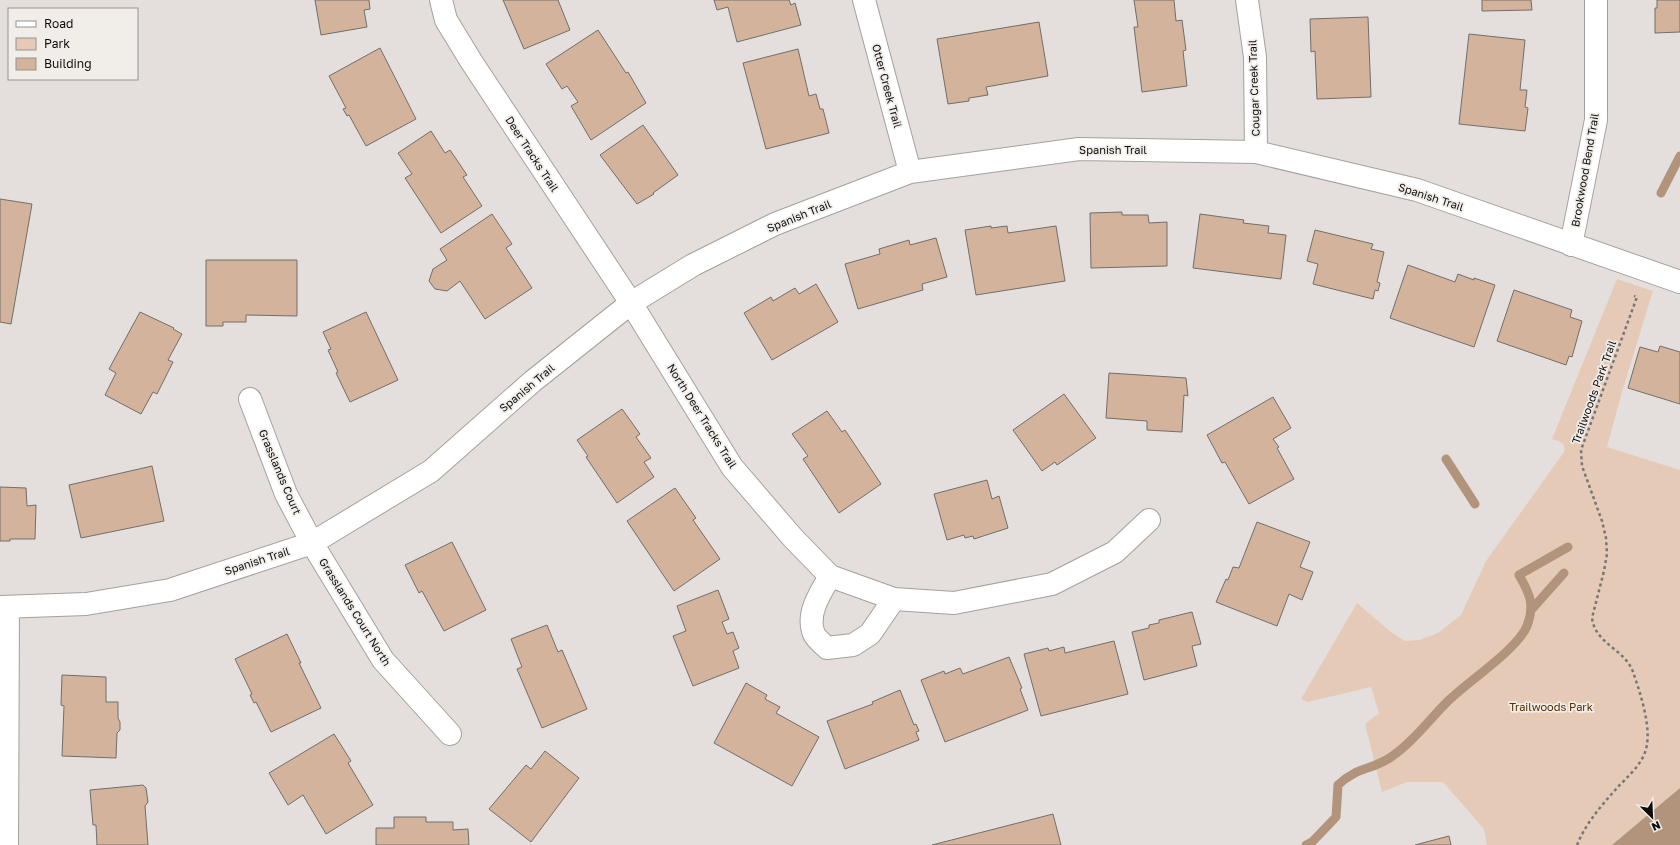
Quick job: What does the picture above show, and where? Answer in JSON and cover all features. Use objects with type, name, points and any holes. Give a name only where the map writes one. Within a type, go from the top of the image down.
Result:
[{"type":"street","name":"Deer Tracks Trail","points":[[441,0],[446,20],[471,61],[631,303]]},
{"type":"street","name":"Otter Creek Trail","points":[[864,0],[910,172]]},
{"type":"street","name":"Cougar Creek Trail","points":[[1247,0],[1255,56],[1256,152]]},
{"type":"street","name":"Brookwood Bend Trail","points":[[1571,245],[1596,120],[1596,0]]},
{"type":"street","name":"Spanish Trail","points":[[4,608],[86,604],[170,590],[312,543],[431,471],[533,381],[631,303],[693,265],[775,224],[910,172],[1079,149],[1256,152],[1417,190],[1680,282]]},
{"type":"street","name":"North Deer Tracks Trail","points":[[631,303],[732,467],[793,538],[830,576],[894,599],[954,603],[1052,584],[1115,552],[1149,520]]},
{"type":"street","name":"Grasslands Court","points":[[250,400],[286,494],[312,543]]},
{"type":"street","name":"Grasslands Court North","points":[[312,543],[383,660],[450,734]]},
{"type":"street","points":[[830,576],[817,598],[812,617],[813,633],[827,648],[853,645],[870,634],[894,599]]},
{"type":"street","points":[[4,608],[7,845]]},
{"type":"path","name":"Trailwoods Park Trail","points":[[1577,845],[1582,832],[1596,812],[1640,763],[1646,751],[1648,740],[1646,721],[1632,670],[1623,657],[1598,636],[1593,625],[1592,618],[1607,554],[1606,538],[1580,458],[1582,445],[1595,414],[1637,297],[1629,294],[1637,266]]},
{"type":"green space","name":"Trailwoods Park","points":[[1617,279],[1653,291],[1607,447],[1680,470],[1680,845],[1487,845],[1484,829],[1443,782],[1407,782],[1382,792],[1365,724],[1379,713],[1371,687],[1308,702],[1301,699],[1357,603],[1391,632],[1405,641],[1419,640],[1438,633],[1461,615],[1486,561],[1564,452],[1562,443],[1552,439]]},
{"type":"shaded area","points":[[1680,788],[1680,845],[1612,845]]},
{"type":"building","points":[[315,0],[369,0],[370,9],[364,10],[367,27],[321,35]]},
{"type":"building","points":[[503,0],[558,0],[570,30],[524,49]]},
{"type":"building","points":[[714,0],[789,0],[791,5],[795,3],[801,25],[737,42],[728,7],[717,10]]},
{"type":"building","points":[[1134,0],[1174,0],[1176,21],[1182,20],[1186,50],[1183,51],[1187,86],[1142,92],[1134,27],[1138,27]]},
{"type":"building","points":[[1482,0],[1531,0],[1532,10],[1482,11]]},
{"type":"building","points":[[1657,0],[1680,0],[1680,32],[1655,33],[1655,8],[1657,8]]},
{"type":"building","points":[[1368,17],[1371,97],[1317,99],[1315,51],[1311,52],[1310,19]]},
{"type":"building","points":[[1039,22],[1048,76],[986,87],[988,95],[969,98],[969,101],[948,104],[937,39]]},
{"type":"building","points":[[598,30],[626,73],[628,72],[646,103],[591,140],[571,106],[578,102],[567,86],[562,89],[546,64]]},
{"type":"building","points":[[1469,34],[1525,40],[1520,90],[1527,90],[1525,107],[1528,108],[1525,131],[1459,124]]},
{"type":"building","points":[[380,48],[416,119],[366,146],[349,115],[347,116],[343,109],[346,108],[329,76]]},
{"type":"building","points":[[798,49],[809,96],[816,94],[820,109],[823,109],[829,133],[766,149],[743,63]]},
{"type":"building","points":[[643,125],[678,175],[653,193],[654,194],[637,204],[600,155]]},
{"type":"building","points":[[431,131],[445,153],[450,150],[467,175],[463,177],[482,206],[441,233],[405,178],[412,174],[398,153]]},
{"type":"building","points":[[0,199],[32,204],[11,324],[0,322]]},
{"type":"building","points":[[1122,212],[1122,215],[1148,215],[1149,223],[1167,222],[1167,266],[1091,268],[1090,213]]},
{"type":"building","points":[[492,214],[512,244],[506,248],[532,288],[485,319],[460,281],[447,291],[435,289],[429,281],[433,269],[447,260],[440,249]]},
{"type":"building","points":[[1200,214],[1244,220],[1243,223],[1269,226],[1268,233],[1286,235],[1281,279],[1193,268]]},
{"type":"building","points":[[991,226],[991,228],[1007,226],[1008,233],[1056,226],[1065,281],[976,295],[965,230]]},
{"type":"building","points":[[1315,230],[1373,244],[1371,249],[1384,252],[1377,282],[1380,283],[1378,291],[1375,290],[1373,299],[1313,284],[1318,264],[1307,261]]},
{"type":"building","points":[[936,238],[947,277],[922,284],[923,290],[858,309],[845,264],[880,254],[879,249],[909,240],[910,245]]},
{"type":"building","points":[[206,260],[297,260],[297,316],[246,315],[246,322],[223,322],[223,326],[206,326]]},
{"type":"building","points":[[1408,265],[1455,282],[1458,274],[1495,285],[1474,347],[1390,318]]},
{"type":"building","points":[[816,284],[838,322],[772,360],[744,313],[771,297],[773,301],[795,288],[799,294]]},
{"type":"building","points":[[1514,290],[1572,310],[1570,317],[1582,321],[1572,357],[1569,356],[1566,365],[1497,341]]},
{"type":"building","points":[[140,312],[174,328],[173,329],[182,334],[168,360],[173,362],[157,394],[153,392],[141,414],[105,395],[116,373],[109,369]]},
{"type":"building","points":[[366,312],[398,380],[350,402],[336,373],[338,372],[328,350],[331,349],[323,332]]},
{"type":"building","points":[[1660,346],[1680,352],[1680,404],[1628,388],[1640,347],[1658,352]]},
{"type":"building","points":[[1109,373],[1186,378],[1188,396],[1184,395],[1182,432],[1147,430],[1147,421],[1106,418]]},
{"type":"building","points":[[1064,394],[1096,438],[1057,465],[1055,462],[1042,471],[1013,430]]},
{"type":"building","points":[[1273,397],[1291,428],[1273,439],[1279,447],[1277,448],[1294,479],[1249,504],[1225,462],[1222,463],[1207,435]]},
{"type":"building","points":[[622,409],[640,434],[636,437],[651,458],[644,462],[654,477],[617,503],[586,457],[588,456],[577,440]]},
{"type":"building","points":[[827,411],[842,432],[845,430],[881,484],[839,513],[803,459],[808,456],[792,434]]},
{"type":"building","points":[[152,466],[164,521],[81,538],[69,485]]},
{"type":"building","points":[[987,480],[992,499],[999,496],[1008,528],[974,539],[973,536],[965,538],[964,535],[947,540],[934,494]]},
{"type":"building","points":[[0,487],[26,488],[27,506],[36,505],[35,539],[10,539],[10,541],[0,541]]},
{"type":"building","points":[[675,488],[696,518],[693,520],[720,559],[674,591],[627,521]]},
{"type":"building","points":[[1257,522],[1310,542],[1300,567],[1313,572],[1302,600],[1289,594],[1277,626],[1216,602],[1233,567],[1239,568]]},
{"type":"building","points":[[452,542],[486,610],[444,631],[422,591],[419,593],[405,565]]},
{"type":"building","points":[[718,590],[729,619],[722,622],[727,634],[733,632],[739,648],[733,651],[739,668],[693,686],[673,636],[686,631],[677,606]]},
{"type":"building","points":[[1192,612],[1201,644],[1192,646],[1197,666],[1144,680],[1132,632],[1149,628],[1149,625],[1159,623],[1159,620]]},
{"type":"building","points":[[547,625],[558,652],[562,650],[587,709],[542,728],[517,669],[522,667],[511,639]]},
{"type":"building","points":[[287,634],[301,663],[299,663],[321,708],[271,732],[256,702],[254,703],[250,695],[252,694],[235,659]]},
{"type":"building","points":[[1114,641],[1128,694],[1041,716],[1024,654],[1048,648],[1049,651],[1064,647],[1065,653]]},
{"type":"building","points":[[1009,657],[1022,688],[1020,689],[1028,710],[945,742],[921,680],[944,671],[945,674],[960,668],[963,674]]},
{"type":"building","points":[[62,675],[106,677],[106,702],[118,702],[120,730],[117,733],[116,758],[62,756],[64,706],[61,705]]},
{"type":"building","points":[[746,683],[767,695],[765,699],[780,707],[776,713],[819,737],[792,786],[714,743]]},
{"type":"building","points":[[900,690],[914,725],[916,724],[919,731],[916,732],[919,740],[845,769],[827,721],[873,704],[872,702]]},
{"type":"building","points":[[334,734],[351,761],[348,763],[373,805],[326,834],[303,795],[288,805],[269,773]]},
{"type":"building","points":[[545,751],[579,778],[531,842],[489,809],[526,765],[531,769]]},
{"type":"building","points":[[143,785],[146,788],[148,802],[145,806],[148,845],[97,845],[96,825],[93,825],[90,790]]},
{"type":"building","points":[[1053,814],[1061,845],[932,845]]},
{"type":"building","points":[[394,817],[426,817],[426,822],[453,822],[453,830],[468,829],[469,845],[376,845],[376,828],[394,828]]},
{"type":"building","points":[[1449,836],[1451,845],[1415,845]]},
{"type":"waterway","points":[[1661,193],[1680,156]]},
{"type":"waterway","points":[[1446,459],[1475,504]]},
{"type":"waterway","points":[[1306,845],[1312,842],[1336,817],[1338,785],[1351,775],[1378,764],[1399,751],[1414,738],[1447,702],[1514,645],[1527,626],[1531,612],[1530,600],[1519,575],[1568,547]]},
{"type":"waterway","points":[[1532,609],[1564,573]]}]
